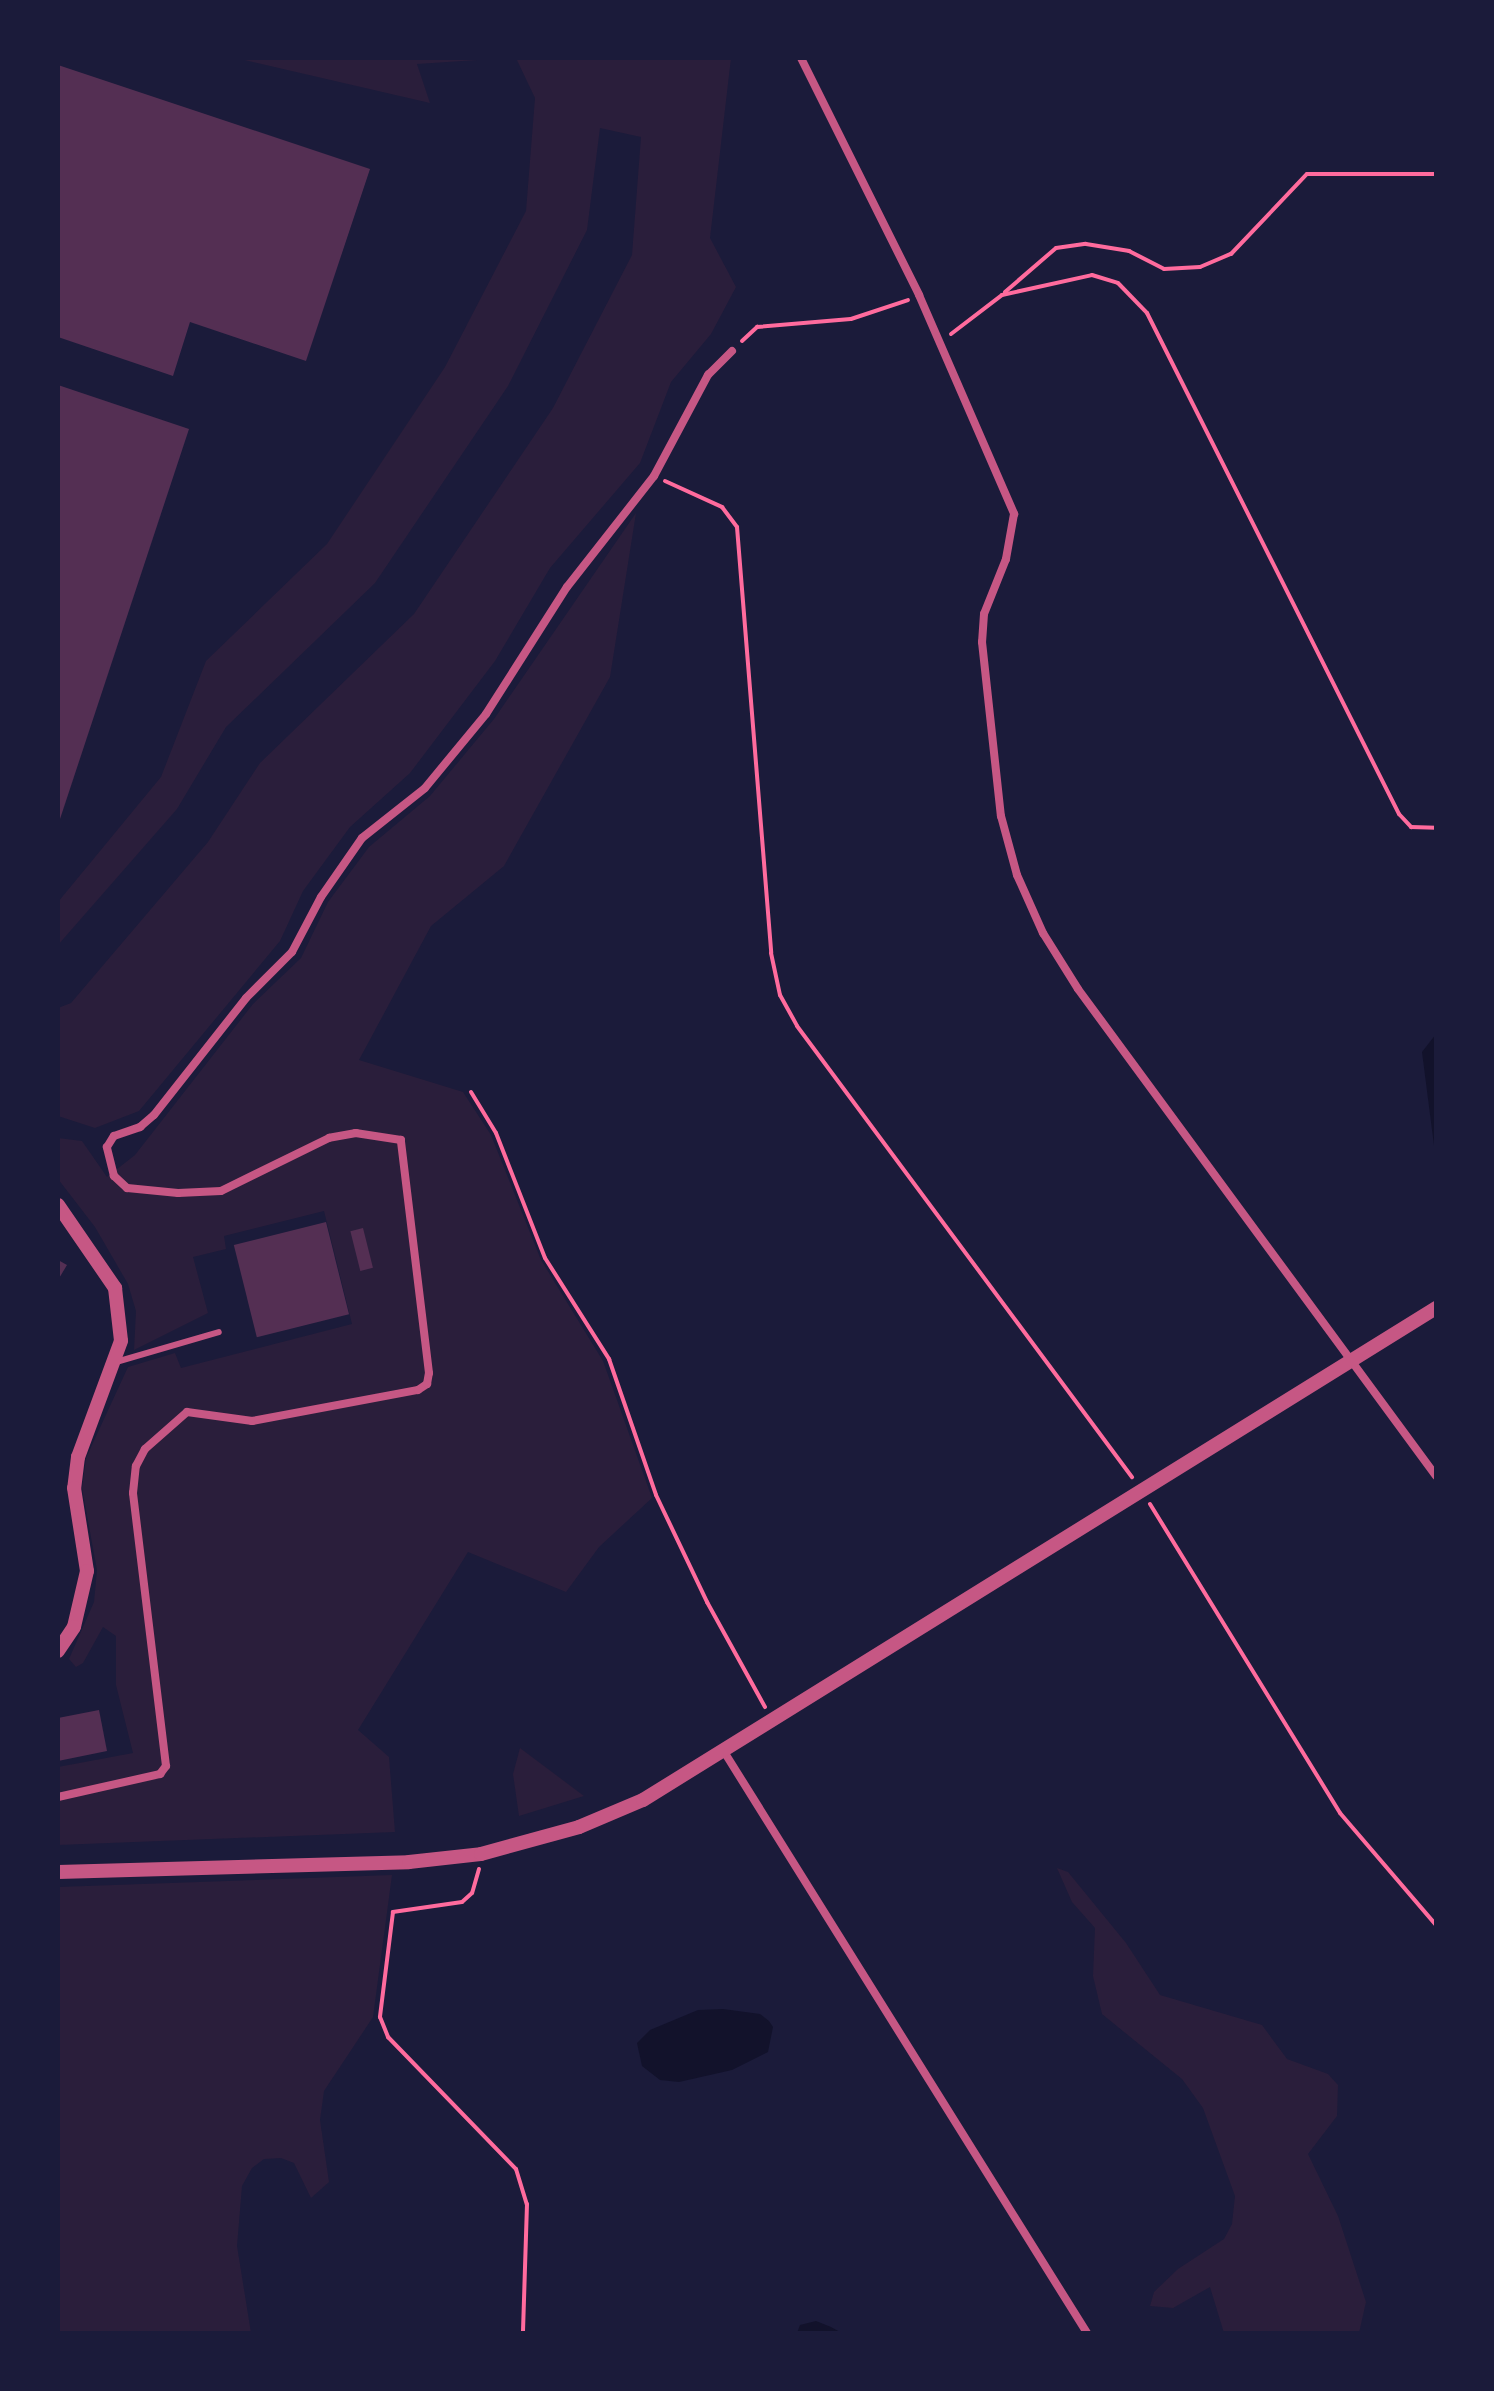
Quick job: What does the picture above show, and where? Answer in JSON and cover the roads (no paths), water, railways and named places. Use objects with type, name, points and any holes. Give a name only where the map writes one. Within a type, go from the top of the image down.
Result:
[{"type":"street","points":[[801,58],[919,295],[1014,514],[1006,559],[984,614],[982,642],[1001,816],[1017,875],[1043,933],[1078,989],[1436,1476]]},
{"type":"street","points":[[58,1797],[160,1774],[166,1766],[133,1493],[136,1466],[145,1449],[187,1412],[252,1421],[272,1413],[418,1390],[427,1384],[429,1373],[401,1140],[356,1133],[329,1138],[221,1191],[178,1193],[127,1188],[114,1176],[107,1147],[114,1136],[140,1127],[154,1115],[246,998],[292,952],[321,897],[362,838],[425,788],[486,714],[567,587],[654,476],[692,401],[732,351]]},
{"type":"street","points":[[58,1205],[115,1288],[121,1341],[116,1362],[78,1457],[74,1488],[87,1571],[74,1627],[58,1651]]},
{"type":"street","points":[[58,1872],[328,1866],[481,1854],[579,1827],[643,1800],[1436,1308]]},
{"type":"street","points":[[723,1749],[1087,2333]]},
{"type":"lane","points":[[116,1362],[219,1332]]}]
